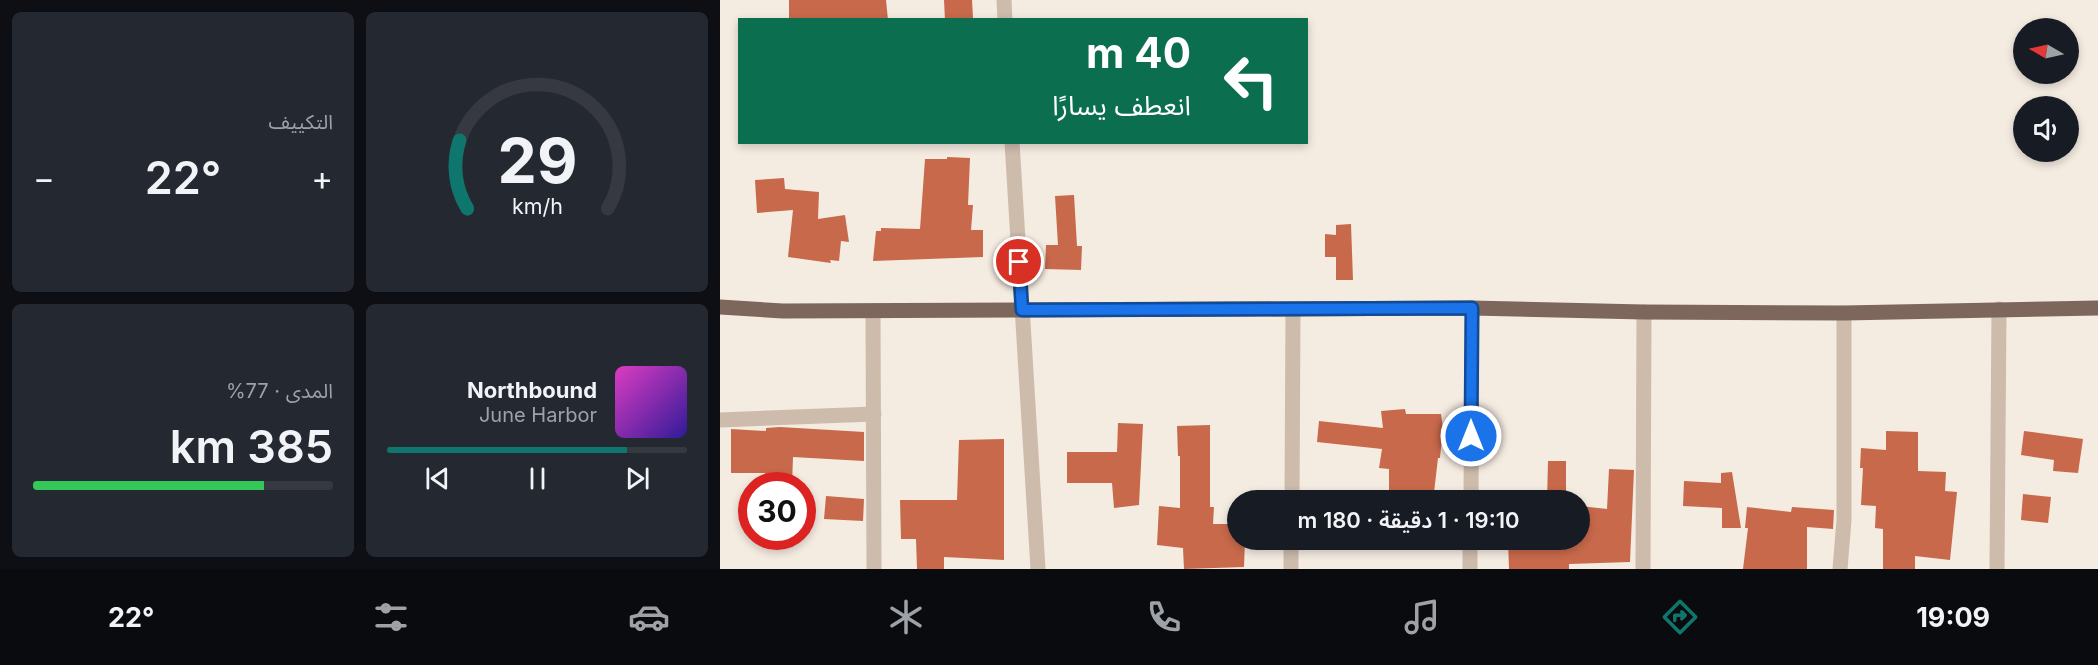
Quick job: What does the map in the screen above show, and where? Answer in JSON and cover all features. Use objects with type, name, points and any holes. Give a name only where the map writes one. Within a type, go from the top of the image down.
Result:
[{"type":"main road","points":[[720,307],[783,311],[1472,308],[1844,314],[2098,308]]},
{"type":"street","points":[[1004,0],[1005,18]]},
{"type":"street","points":[[1012,144],[1038,569]]},
{"type":"street","points":[[1471,490],[1472,308]]},
{"type":"street","points":[[1292,490],[1293,309]]},
{"type":"street","points":[[1998,569],[1999,309]]},
{"type":"street","points":[[873,311],[874,569]]},
{"type":"street","points":[[1643,569],[1644,312]]},
{"type":"street","points":[[1840,569],[1844,520],[1844,314]]},
{"type":"street","points":[[720,420],[874,414]]},
{"type":"street","points":[[1291,550],[1291,569]]},
{"type":"street","points":[[1470,550],[1470,569]]},
{"type":"building","points":[[789,0],[886,0],[888,18],[789,18]]},
{"type":"building","points":[[944,0],[972,0],[973,18],[945,18]]},
{"type":"building","points":[[947,157],[970,158],[968,205],[973,205],[971,230],[983,230],[983,257],[873,261],[876,231],[881,231],[881,228],[920,229],[925,159],[947,159]]},
{"type":"building","points":[[784,178],[785,189],[819,192],[818,219],[845,215],[849,242],[841,241],[839,261],[830,260],[831,263],[788,257],[793,210],[757,213],[755,180]]},
{"type":"building","points":[[1074,195],[1077,246],[1082,246],[1081,270],[1045,269],[1046,245],[1058,245],[1055,196]]},
{"type":"building","points":[[1351,224],[1353,280],[1336,280],[1336,257],[1325,257],[1325,234],[1336,235],[1336,225]]},
{"type":"building","points":[[1405,409],[1406,414],[1441,414],[1443,428],[1434,490],[1389,490],[1389,469],[1379,468],[1382,449],[1317,442],[1319,421],[1383,428],[1381,411]]},
{"type":"building","points":[[1118,423],[1143,424],[1139,505],[1114,508],[1112,483],[1067,483],[1067,452],[1117,452]]},
{"type":"building","points":[[1210,425],[1210,507],[1214,507],[1213,524],[1227,524],[1227,550],[1245,550],[1244,567],[1184,569],[1183,548],[1157,545],[1159,506],[1180,508],[1180,456],[1178,456],[1177,426]]},
{"type":"building","points":[[766,428],[864,432],[864,461],[793,457],[792,472],[731,473],[731,429],[766,431]]},
{"type":"building","points":[[1886,431],[1918,432],[1918,471],[1946,472],[1945,491],[1957,492],[1950,560],[1915,556],[1915,569],[1883,569],[1883,529],[1875,528],[1876,506],[1861,505],[1863,468],[1860,468],[1861,448],[1886,450]]},
{"type":"building","points":[[2024,431],[2083,439],[2078,473],[2053,471],[2054,460],[2021,455]]},
{"type":"building","points":[[1004,439],[1004,560],[944,557],[944,569],[917,569],[916,539],[901,539],[900,500],[957,500],[959,440]]},
{"type":"building","points":[[1548,461],[1566,461],[1566,490],[1547,490]]},
{"type":"building","points":[[1609,469],[1634,470],[1630,562],[1569,564],[1569,569],[1509,569],[1508,550],[1590,550],[1590,507],[1607,509]]},
{"type":"building","points":[[1732,472],[1741,528],[1722,528],[1722,508],[1683,506],[1684,481],[1721,483],[1721,473]]},
{"type":"building","points":[[2023,494],[2051,497],[2048,523],[2021,520]]},
{"type":"building","points":[[826,496],[864,499],[863,521],[824,519]]},
{"type":"building","points":[[1747,507],[1791,512],[1792,507],[1834,510],[1833,529],[1807,527],[1807,569],[1743,569],[1748,528],[1745,528]]},
{"type":"route","points":[[1019,262],[1022,310],[1472,308],[1471,436]]}]
